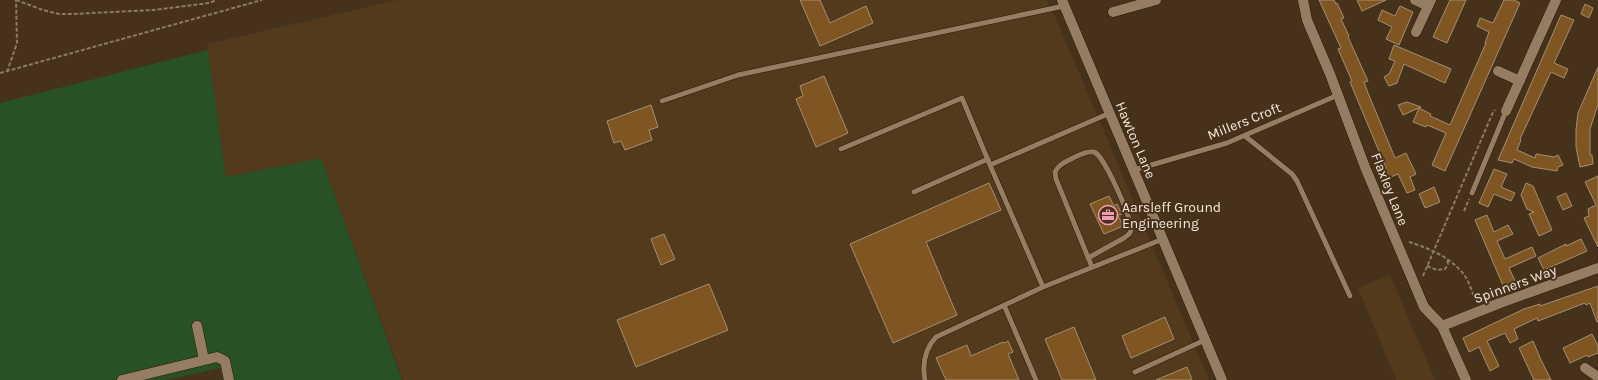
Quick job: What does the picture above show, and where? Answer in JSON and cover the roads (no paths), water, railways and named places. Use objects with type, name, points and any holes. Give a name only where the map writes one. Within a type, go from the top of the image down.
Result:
[{"type":"street","points":[[1113,12],[1156,0]]},
{"type":"street","name":"Flaxley Lane","points":[[1303,0],[1307,20],[1417,292],[1424,307],[1442,326],[1466,380]]},
{"type":"street","points":[[1415,0],[1429,3],[1416,32]]},
{"type":"street","points":[[1506,111],[1556,0]]},
{"type":"street","name":"Hawton Lane","points":[[1063,3],[1222,380]]},
{"type":"street","points":[[1498,71],[1520,81]]},
{"type":"street","name":"Spinners Way","points":[[1442,326],[1598,268]]},
{"type":"street","points":[[197,326],[204,360]]},
{"type":"street","points":[[122,380],[218,357],[225,361],[229,380]]},
{"type":"street","points":[[1585,368],[1598,376]]},
{"type":"lane","points":[[662,101],[738,75],[1063,3]]},
{"type":"lane","name":"Millers Croft","points":[[1134,170],[1227,143],[1338,95]]},
{"type":"lane","points":[[841,148],[962,98],[1043,287]]},
{"type":"lane","points":[[1472,192],[1506,111]]},
{"type":"lane","points":[[990,165],[1110,114]]},
{"type":"lane","points":[[1245,136],[1292,174],[1297,181],[1350,296]]},
{"type":"lane","points":[[1088,258],[1124,238],[1129,234],[1131,229],[1126,211],[1106,168],[1099,156],[1094,152],[1086,153],[1058,166],[1055,172],[1088,258],[1092,267]]},
{"type":"lane","points":[[914,192],[988,159]]},
{"type":"lane","points":[[925,380],[924,359],[928,345],[936,337],[1043,287],[1163,239]]},
{"type":"lane","points":[[1004,305],[1036,380]]},
{"type":"lane","points":[[1135,372],[1205,340]]},
{"type":"place","name":"Aarsleff Ground Engineering","points":[[1108,215]]}]
